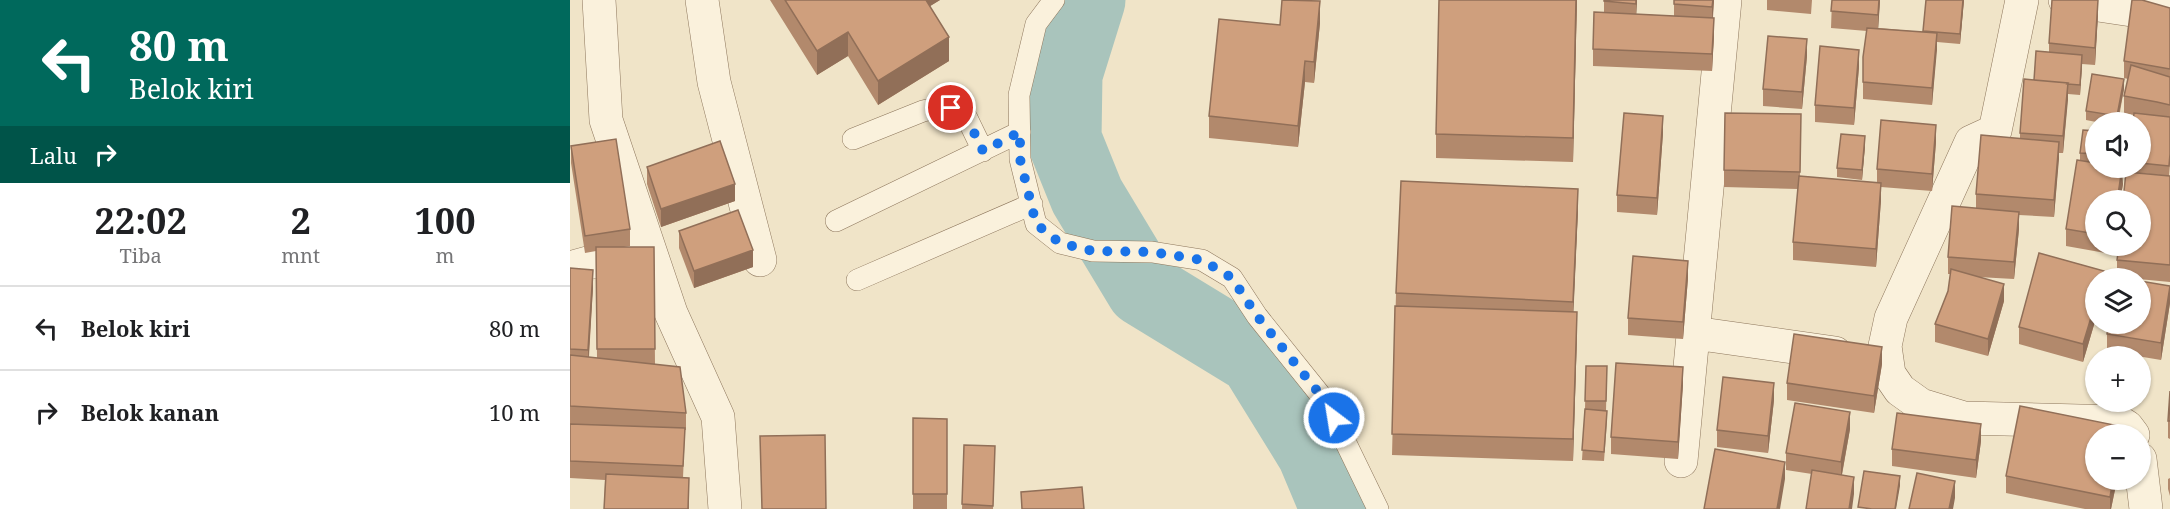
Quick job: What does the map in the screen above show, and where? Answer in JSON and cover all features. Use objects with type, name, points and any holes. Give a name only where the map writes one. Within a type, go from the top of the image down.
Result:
[{"type":"street","points":[[599,0],[606,120],[671,313],[718,417],[725,509]]},
{"type":"street","points":[[702,0],[714,82],[760,260]]},
{"type":"street","points":[[1681,461],[1725,0]]},
{"type":"street","points":[[2022,0],[1995,131],[1971,142],[1891,318],[1885,346],[1889,374],[1900,390],[1921,405],[1964,418],[2119,422],[2122,424]]},
{"type":"street","points":[[2072,1],[2165,15],[2170,19]]},
{"type":"street","points":[[570,268],[627,252]]},
{"type":"street","points":[[1694,333],[1887,361]]},
{"type":"street","points":[[2144,490],[2146,509]]},
{"type":"lane","points":[[1054,0],[1036,24],[1019,95],[1020,159],[1036,224],[1060,243],[1093,251],[1152,252],[1202,260],[1232,278],[1257,316],[1326,402],[1378,509]]},
{"type":"lane","points":[[853,139],[923,111],[951,108],[967,118],[983,151]]},
{"type":"lane","points":[[836,220],[1020,132]]},
{"type":"lane","points":[[857,280],[1032,204]]},
{"type":"building","points":[[785,0],[926,0],[949,37],[878,81],[848,32],[817,51]]},
{"type":"building","points":[[1282,0],[1320,1],[1314,62],[1305,61],[1298,126],[1209,116],[1219,19],[1280,25]]},
{"type":"building","points":[[1439,0],[1576,0],[1573,138],[1436,134]]},
{"type":"building","points":[[1636,0],[1636,4],[1604,1]]},
{"type":"building","points":[[1674,0],[1713,0],[1712,7],[1674,4]]},
{"type":"building","points":[[1832,0],[1879,0],[1878,15],[1831,11]]},
{"type":"building","points":[[1926,0],[1963,0],[1960,34],[1923,31]]},
{"type":"building","points":[[2052,0],[2098,0],[2095,48],[2049,43]]},
{"type":"building","points":[[2132,0],[2142,0],[2170,8],[2170,69],[2124,61]]},
{"type":"building","points":[[1594,12],[1714,18],[1712,54],[1593,49]]},
{"type":"building","points":[[1867,28],[1937,33],[1932,88],[1863,82],[1863,57]]},
{"type":"building","points":[[1768,36],[1807,39],[1802,92],[1763,89]]},
{"type":"building","points":[[1820,46],[1859,50],[1854,108],[1815,105]]},
{"type":"building","points":[[2036,51],[2082,55],[2080,85],[2034,80]]},
{"type":"building","points":[[2131,65],[2170,77],[2170,105],[2124,96]]},
{"type":"building","points":[[2092,74],[2124,79],[2118,112],[2086,111]]},
{"type":"building","points":[[2024,79],[2068,83],[2063,136],[2020,133]]},
{"type":"building","points":[[1624,113],[1663,116],[1657,198],[1617,195]]},
{"type":"building","points":[[1725,113],[1801,114],[1800,172],[1724,170]]},
{"type":"building","points":[[2151,115],[2170,117],[2169,166],[2151,164]]},
{"type":"building","points":[[1881,120],[1936,125],[1932,174],[1877,169]]},
{"type":"building","points":[[2083,130],[2085,130],[2085,153],[2080,153]]},
{"type":"building","points":[[1841,134],[1865,136],[1862,170],[1837,168]]},
{"type":"building","points":[[1981,135],[2059,142],[2054,200],[1976,194]]},
{"type":"building","points":[[616,139],[630,229],[585,236],[571,146]]},
{"type":"building","points":[[720,141],[735,184],[661,209],[647,167]]},
{"type":"building","points":[[2077,160],[2085,161],[2085,178],[2120,178],[2119,190],[2085,190],[2085,232],[2066,229]]},
{"type":"building","points":[[2151,174],[2170,176],[2170,265],[2117,260],[2118,256],[2151,256],[2151,190],[2124,190],[2125,178],[2151,178]]},
{"type":"building","points":[[1799,176],[1881,183],[1876,249],[1793,242]]},
{"type":"building","points":[[1401,181],[1578,189],[1573,302],[1396,293]]},
{"type":"building","points":[[1952,206],[2019,212],[2014,262],[1948,257]]},
{"type":"building","points":[[738,210],[753,250],[694,271],[679,231]]},
{"type":"building","points":[[596,247],[654,247],[655,349],[597,349]]},
{"type":"building","points":[[2039,253],[2093,268],[2085,268],[2086,334],[2083,344],[2019,327]]},
{"type":"building","points":[[1633,256],[1688,261],[1683,322],[1628,318]]},
{"type":"building","points":[[570,268],[593,270],[588,350],[570,349]]},
{"type":"building","points":[[1951,269],[2004,284],[1988,339],[1935,324],[1948,291]]},
{"type":"building","points":[[2151,283],[2170,286],[2161,343],[2107,334],[2151,334]]},
{"type":"building","points":[[1395,306],[1577,312],[1573,439],[1392,434]]},
{"type":"building","points":[[1794,334],[1882,347],[1874,396],[1787,383]]},
{"type":"building","points":[[570,355],[680,367],[686,413],[570,406]]},
{"type":"building","points":[[1616,363],[1683,367],[1678,442],[1611,437]]},
{"type":"building","points":[[1586,366],[1607,366],[1606,401],[1585,401]]},
{"type":"building","points":[[1723,377],[1774,383],[1768,436],[1717,430]]},
{"type":"building","points":[[2170,391],[2170,421],[2168,421]]},
{"type":"building","points":[[1795,403],[1850,412],[1841,462],[1786,453]]},
{"type":"building","points":[[2020,406],[2109,424],[2085,424],[2085,490],[2111,490],[2110,497],[2006,476]]},
{"type":"building","points":[[1585,409],[1607,411],[1604,452],[1582,450]]},
{"type":"building","points":[[1897,413],[1981,424],[1976,460],[1892,449]]},
{"type":"building","points":[[913,418],[947,419],[947,494],[913,494]]},
{"type":"building","points":[[570,424],[685,428],[683,466],[570,461]]},
{"type":"building","points":[[825,435],[826,509],[762,509],[760,436]]},
{"type":"building","points":[[964,445],[995,446],[993,506],[962,504]]},
{"type":"building","points":[[1715,449],[1785,462],[1777,509],[1704,509]]},
{"type":"building","points":[[1812,470],[1854,477],[1849,509],[1806,509]]},
{"type":"building","points":[[1864,471],[1900,476],[1895,509],[1858,507]]},
{"type":"building","points":[[1917,473],[1955,481],[1949,509],[1909,509]]},
{"type":"building","points":[[606,474],[689,478],[688,509],[604,509]]},
{"type":"building","points":[[1082,487],[1084,509],[1022,509],[1021,492]]},
{"type":"waterway","points":[[1088,0],[1065,74],[1064,139],[1087,196],[1143,289],[1256,358],[1314,452],[1338,509]]},
{"type":"route","points":[[951,108],[967,118],[983,151],[1020,132],[1020,159],[1036,224],[1060,243],[1093,251],[1152,252],[1202,260],[1232,278],[1257,316],[1326,402],[1334,418]]}]
